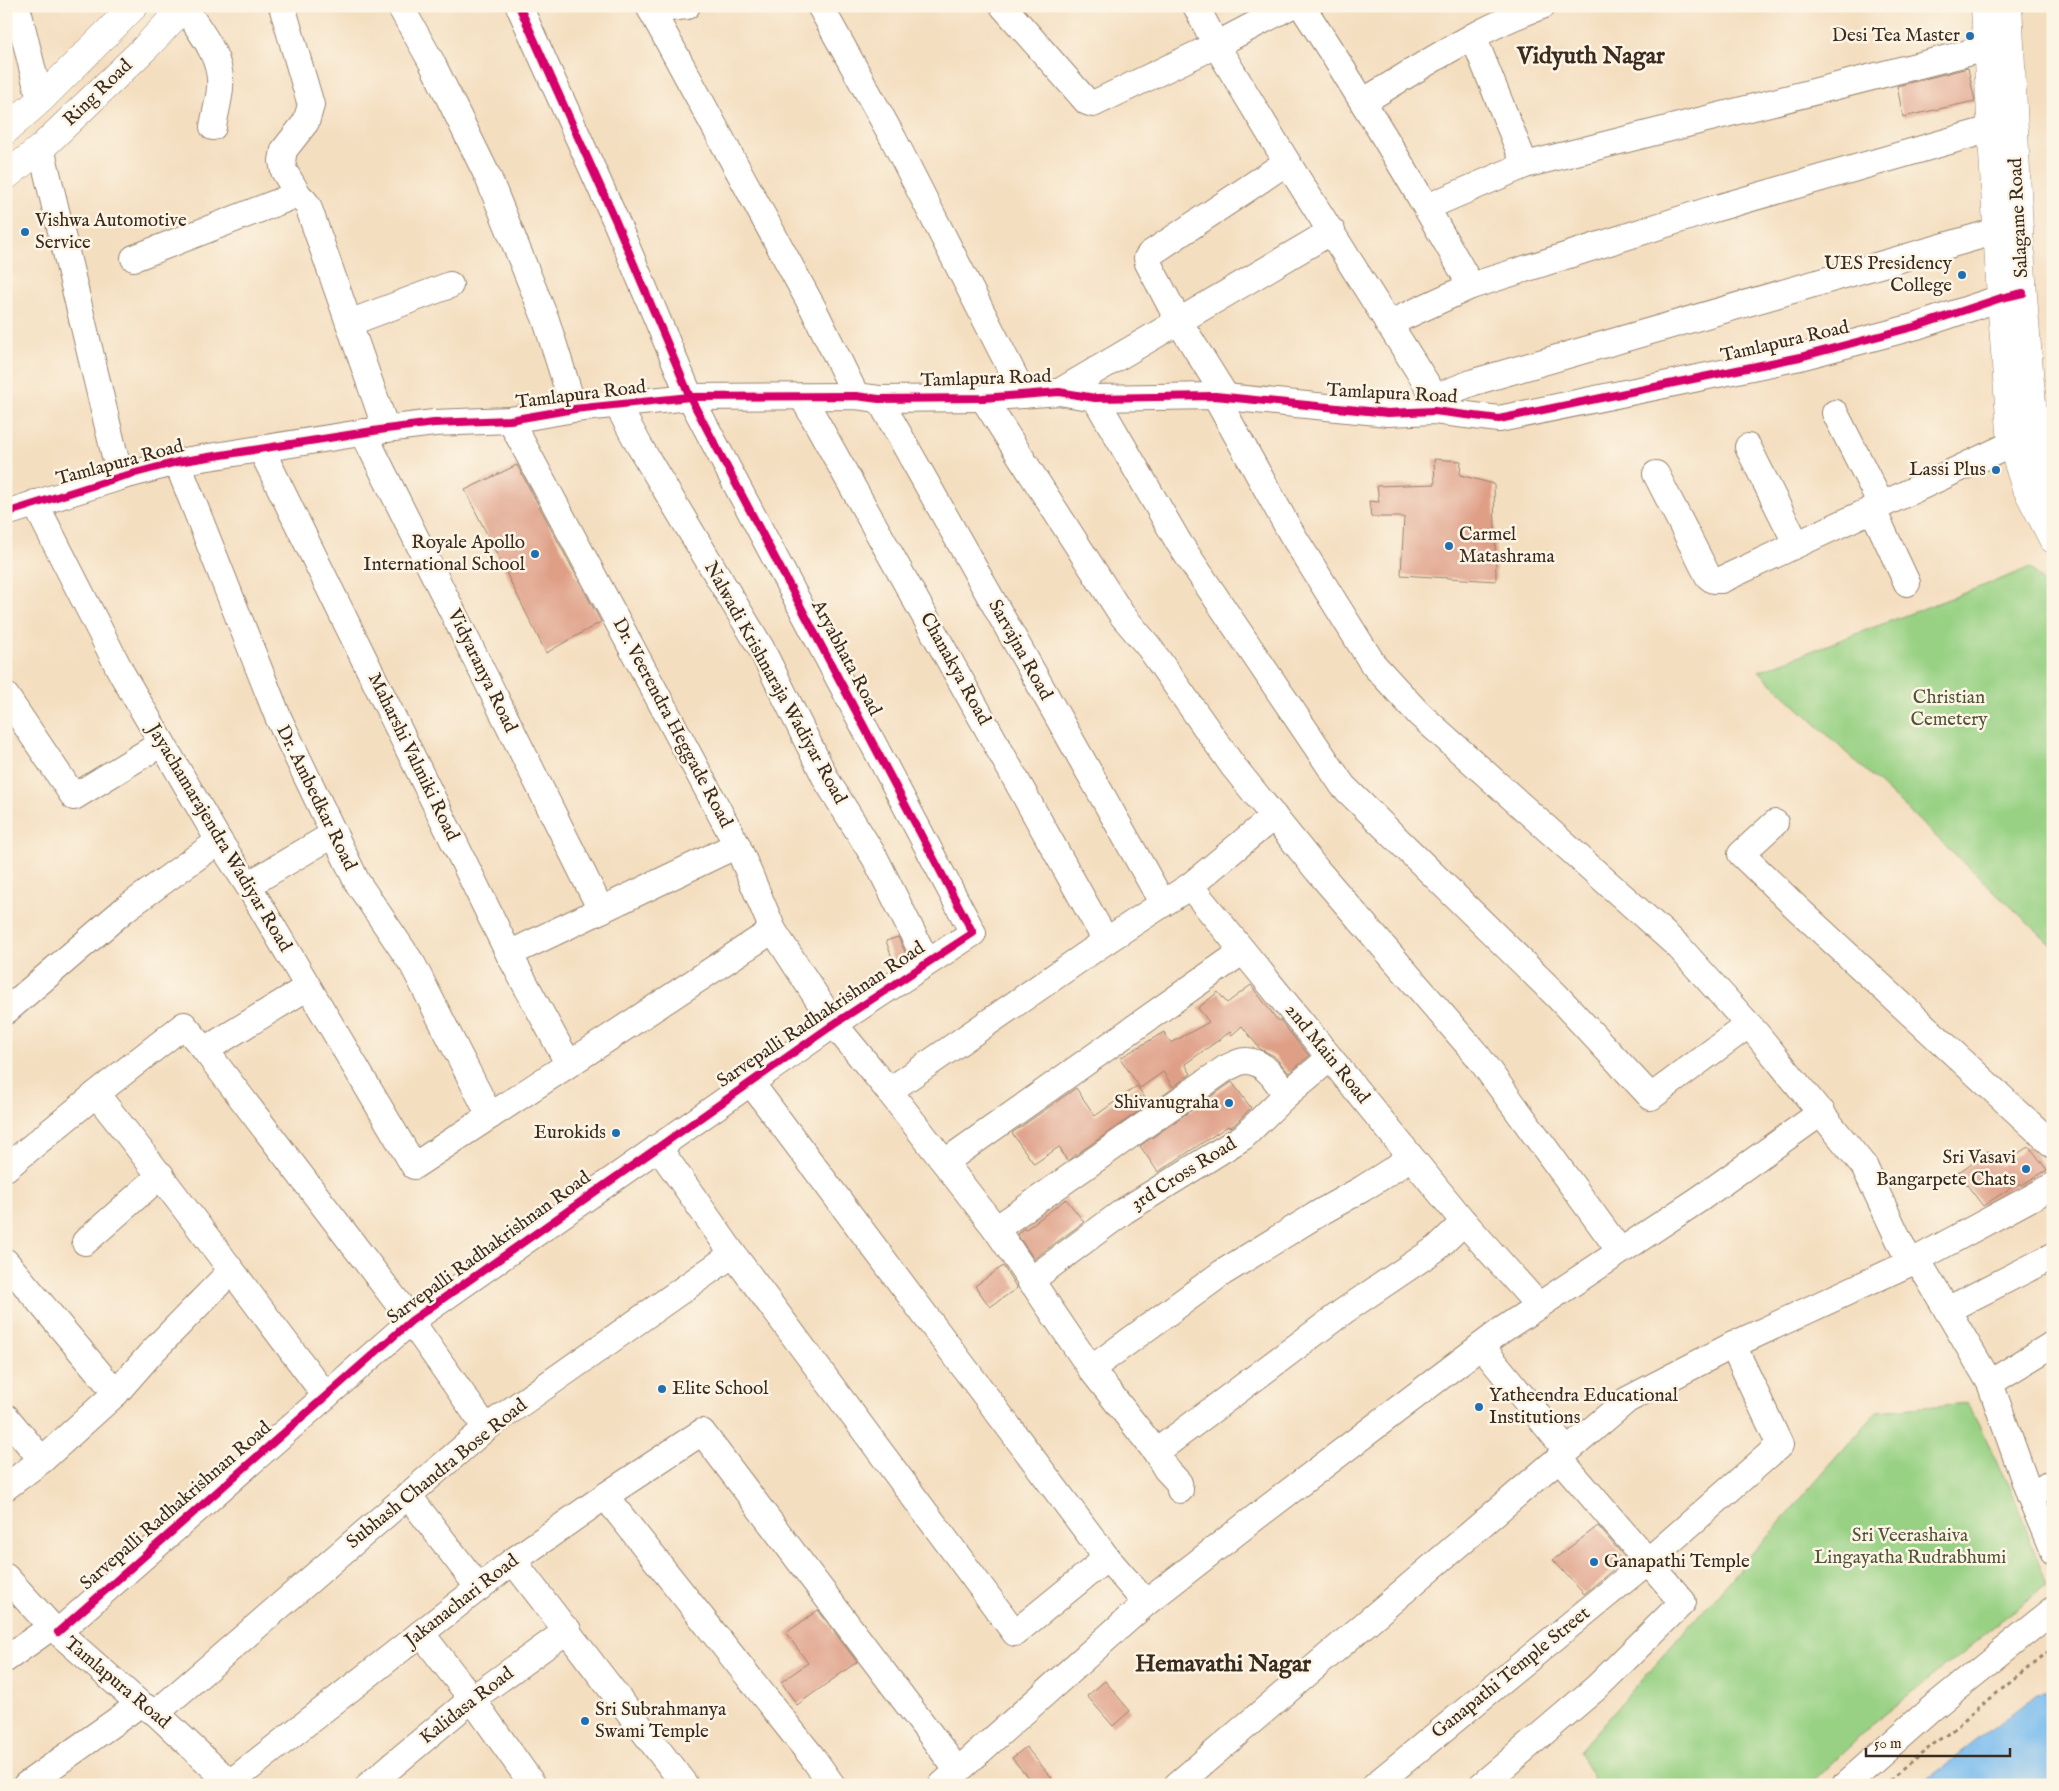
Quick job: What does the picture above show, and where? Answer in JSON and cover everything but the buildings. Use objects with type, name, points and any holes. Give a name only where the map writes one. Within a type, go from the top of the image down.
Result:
[{"type":"main road","name":"Ring Road","points":[[10,126],[40,100],[134,6]]},
{"type":"main road","points":[[1984,6],[1997,232],[2012,296],[2024,440],[2024,484],[2053,539]]},
{"type":"main road","name":"Salagame Road","points":[[2008,6],[2012,296]]},
{"type":"main road","name":"Ring Road","points":[[6,176],[41,148],[145,48],[184,7]]},
{"type":"main road","points":[[10,126],[41,148]]},
{"type":"main road","points":[[2024,440],[2045,471],[2053,487]]},
{"type":"street","points":[[17,6],[40,100]]},
{"type":"street","name":"Vidyaranya Road","points":[[282,6],[311,105],[306,122],[284,150],[282,161],[284,171],[299,196],[308,206],[349,323],[374,430],[601,910]]},
{"type":"street","points":[[400,6],[431,62],[488,177],[546,320],[574,409]]},
{"type":"street","name":"Aryabhata Road","points":[[519,6],[614,217],[690,397],[973,933]]},
{"type":"street","points":[[650,8],[687,6]]},
{"type":"street","points":[[821,6],[893,138],[1024,395]]},
{"type":"street","points":[[1003,6],[1087,102],[1093,104],[1216,45],[1290,6]]},
{"type":"street","points":[[1196,6],[1216,45],[1287,162],[1332,231],[1434,404],[1474,382],[1997,232]]},
{"type":"street","points":[[1302,6],[1364,101],[1471,286]]},
{"type":"street","points":[[1364,101],[1474,36],[1517,15],[1542,6]]},
{"type":"street","points":[[184,7],[207,42],[218,64],[220,86],[213,127]]},
{"type":"street","name":"Sarvajna Road","points":[[650,8],[812,308],[868,398],[1162,902]]},
{"type":"street","points":[[1474,36],[1525,165]]},
{"type":"street","points":[[1427,207],[1525,165],[1987,48]]},
{"type":"street","points":[[1388,324],[1471,286],[1710,210],[1991,129]]},
{"type":"street","points":[[41,148],[120,477]]},
{"type":"street","points":[[1287,162],[1150,254],[1147,258],[1290,531],[1373,664],[1419,714],[1679,947],[1822,1112],[1864,1166],[1914,1261],[1947,1310],[1990,1383],[2030,1496],[2053,1551]]},
{"type":"street","points":[[134,258],[291,196],[299,196]]},
{"type":"street","points":[[1059,392],[1178,320],[1332,231]]},
{"type":"street","points":[[349,323],[450,285]]},
{"type":"street","name":"Tamlapura Road","points":[[6,513],[120,477],[177,462],[374,430],[434,423],[510,420],[574,409],[618,406],[690,397],[983,398],[1059,392],[1095,398],[1220,396],[1388,413],[1434,404],[1499,419],[1800,357],[1917,326],[2012,296]]},
{"type":"street","name":"Chanakya Road","points":[[804,398],[1106,940]]},
{"type":"street","points":[[983,398],[1122,615],[1149,647],[1233,766],[1317,870],[1476,1054],[1620,1251]]},
{"type":"street","points":[[1095,398],[1179,543],[1343,786],[1557,996],[1651,1097],[1748,1025]]},
{"type":"street","name":"Nalwadi Krishnaraja Wadiyar Road","points":[[618,406],[640,447],[761,648],[827,781],[875,858],[927,962]]},
{"type":"street","points":[[1835,413],[1907,583]]},
{"type":"street","name":"Dr. Veerendra Heggade Road","points":[[510,420],[737,845],[773,930],[834,1024],[889,1091],[996,1229],[1091,1369],[1156,1452],[1166,1469],[1179,1483],[1180,1490]]},
{"type":"street","points":[[1656,474],[1708,576],[1713,580],[1721,580],[1876,506],[2024,440]]},
{"type":"street","points":[[1748,447],[1796,543]]},
{"type":"street","name":"Maharshi Valmiki Road","points":[[261,449],[509,954],[568,1063]]},
{"type":"street","name":"Dr. Ambedkar Road","points":[[177,462],[278,717],[357,882],[413,965],[490,1116]]},
{"type":"street","name":"Jayachamarajendra Wadiyar Road","points":[[35,503],[122,674],[219,841],[248,885],[414,1166],[490,1116]]},
{"type":"street","points":[[6,696],[74,797],[162,743]]},
{"type":"street","points":[[889,1091],[1106,940],[1162,902],[1190,886],[1274,816]]},
{"type":"street","points":[[1775,823],[1741,854],[2053,1145]]},
{"type":"street","points":[[248,885],[334,834]]},
{"type":"street","points":[[7,1010],[125,909],[219,841]]},
{"type":"street","points":[[509,954],[737,845]]},
{"type":"street","name":"2nd Main Road","points":[[1190,886],[1464,1222],[1539,1306]]},
{"type":"street","points":[[490,1116],[773,930]]},
{"type":"street","name":"Sarvepalli Radhakrishnan Road","points":[[6,1659],[55,1630],[411,1321],[834,1024],[973,933]]},
{"type":"street","points":[[945,1162],[1243,951]]},
{"type":"street","points":[[205,1050],[308,986]]},
{"type":"street","points":[[6,1168],[184,1025],[411,1321],[486,1428]]},
{"type":"street","name":"3rd Cross Road","points":[[1030,1281],[1124,1211],[1243,1137],[1286,1095],[1330,1058]]},
{"type":"street","points":[[996,1229],[1226,1068],[1245,1061],[1254,1062],[1264,1067],[1286,1095]]},
{"type":"street","points":[[751,1083],[1107,1558],[1146,1603]]},
{"type":"street","points":[[96,1094],[161,1175],[326,1396]]},
{"type":"street","points":[[950,1778],[1146,1603],[1481,1346],[1701,1198],[1822,1112]]},
{"type":"street","points":[[658,1148],[733,1254],[1015,1633],[1107,1558]]},
{"type":"street","points":[[1091,1369],[1222,1273],[1362,1189],[1396,1167],[1409,1155]]},
{"type":"street","points":[[85,1242],[161,1175]]},
{"type":"street","points":[[1177,1785],[1627,1400],[1733,1345],[1914,1261],[2053,1186]]},
{"type":"street","points":[[1156,1452],[1344,1311],[1437,1248],[1464,1222]]},
{"type":"street","name":"Subhash Chandra Bose Road","points":[[39,1781],[148,1708],[408,1495],[486,1428],[733,1254]]},
{"type":"street","points":[[1947,1310],[2053,1256]]},
{"type":"street","points":[[6,1262],[116,1393]]},
{"type":"street","points":[[6,1487],[42,1460],[116,1393],[231,1271]]},
{"type":"street","points":[[1990,1383],[2053,1344]]},
{"type":"street","name":"Ganapathi Temple Street","points":[[1375,1785],[1648,1561],[1780,1445],[1733,1345]]},
{"type":"street","points":[[1481,1346],[1563,1454],[1683,1602],[1597,1687],[1482,1785]]},
{"type":"street","points":[[6,1417],[42,1460]]},
{"type":"street","name":"Jakanachari Road","points":[[231,1784],[513,1561],[605,1496],[702,1432],[950,1778]]},
{"type":"street","points":[[2030,1496],[2053,1482]]},
{"type":"street","points":[[408,1495],[478,1588]]},
{"type":"street","points":[[605,1496],[813,1758],[832,1785]]},
{"type":"street","points":[[513,1561],[568,1630],[685,1785]]},
{"type":"street","name":"Tamlapura Road","points":[[6,1577],[55,1630],[148,1708],[231,1784]]},
{"type":"street","points":[[1845,1785],[1931,1709],[2053,1610]]},
{"type":"street","name":"Kalidasa Road","points":[[369,1785],[472,1699],[568,1630]]},
{"type":"street","points":[[420,1633],[472,1699],[533,1785]]},
{"type":"path","points":[[1883,1785],[2048,1652],[2053,1654]]},
{"type":"green space","name":"Christian Cemetery","points":[[2030,568],[2053,593],[2053,946],[1759,671]]},
{"type":"green space","name":"Sri Veerashaiva Lingayatha Rudrabhumi","points":[[1968,1403],[2010,1487],[2047,1585],[1879,1718],[1810,1785],[1597,1785],[1579,1751],[1878,1411]]},
{"type":"water","points":[[2053,1691],[2053,1785],[1919,1785],[2038,1693]]},
{"type":"cycle path","points":[[58,1632],[411,1321],[834,1024],[973,933],[690,397],[614,217],[519,6]]},
{"type":"cycle path","points":[[6,513],[120,477],[177,462],[386,429],[434,423],[510,420],[574,409],[690,397],[856,396],[879,399],[983,398],[1059,392],[1095,398],[1215,396],[1388,413],[1434,411],[1499,419],[1800,357],[1917,326],[2001,298],[2023,293]]},
{"type":"place","name":"Desi Tea Master","points":[[1970,36]]},
{"type":"place","name":"Vishwa Automotive Service","points":[[25,232]]},
{"type":"place","name":"UES Presidency College","points":[[1962,275]]},
{"type":"place","name":"Lassi Plus","points":[[1996,470]]},
{"type":"place","name":"Carmel Matashrama","points":[[1449,546]]},
{"type":"place","name":"Royale Apollo International School","points":[[535,554]]},
{"type":"place","name":"Shivanugraha","points":[[1229,1103]]},
{"type":"place","name":"Eurokids","points":[[616,1133]]},
{"type":"place","name":"Sri Vasavi Bangarpete Chats","points":[[2026,1169]]},
{"type":"place","name":"Elite School","points":[[662,1389]]},
{"type":"place","name":"Yatheendra Educational Institutions","points":[[1479,1407]]},
{"type":"place","name":"Ganapathi Temple","points":[[1594,1562]]},
{"type":"place","name":"Sri Subrahmanya Swami Temple","points":[[585,1721]]},
{"type":"district","name":"Vidyuth Nagar","points":[[1591,56]]},
{"type":"district","name":"Hemavathi Nagar","points":[[1223,1664]]}]
